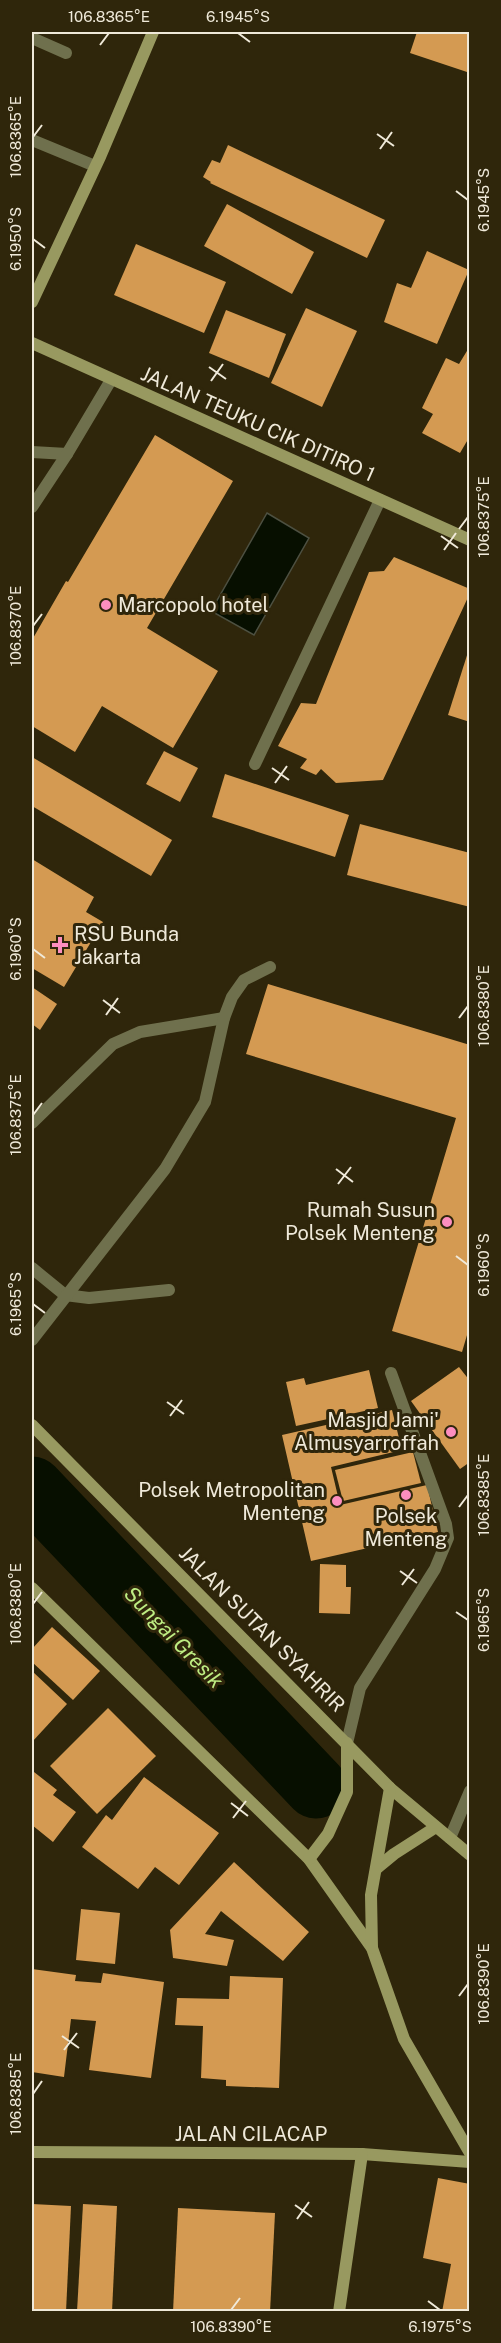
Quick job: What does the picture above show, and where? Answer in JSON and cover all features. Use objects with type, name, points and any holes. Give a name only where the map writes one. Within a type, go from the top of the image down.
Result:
[{"type":"street","points":[[32,302],[95,166],[153,32]]},
{"type":"street","points":[[32,38],[66,53]]},
{"type":"street","points":[[32,140],[95,166]]},
{"type":"street","name":"JALAN TEUKU CIK DITIRO 1","points":[[32,343],[470,540]]},
{"type":"street","points":[[32,507],[111,380]]},
{"type":"street","points":[[32,452],[67,454]]},
{"type":"street","points":[[255,764],[380,500]]},
{"type":"street","points":[[32,1340],[165,1169],[204,1102],[224,1018],[232,998],[244,980],[270,967]]},
{"type":"street","points":[[32,1124],[113,1044],[140,1032],[224,1018]]},
{"type":"street","points":[[32,1268],[65,1296],[89,1298],[169,1290]]},
{"type":"street","points":[[309,1859],[328,1834],[346,1792],[347,1743],[360,1688],[435,1569],[448,1538],[447,1524],[391,1373]]},
{"type":"street","name":"JALAN SUTAN SYAHRIR","points":[[32,1425],[390,1788],[470,1855]]},
{"type":"street","points":[[32,1588],[309,1859],[372,1948],[404,2039],[470,2153]]},
{"type":"street","points":[[372,1948],[371,1895],[390,1788]]},
{"type":"street","points":[[450,1838],[470,1791]]},
{"type":"street","points":[[377,1868],[436,1827]]},
{"type":"street","name":"JALAN CILACAP","points":[[32,2152],[362,2154],[470,2162]]},
{"type":"street","points":[[339,2312],[362,2154]]},
{"type":"shaded area","points":[[267,513],[309,538],[254,635],[211,611]]},
{"type":"building","points":[[417,32],[470,34],[470,73],[410,53]]},
{"type":"building","points":[[228,145],[385,220],[367,258],[210,183],[203,177],[212,160],[220,163]]},
{"type":"building","points":[[227,204],[314,252],[292,294],[204,246]]},
{"type":"building","points":[[136,244],[226,282],[204,333],[114,295]]},
{"type":"building","points":[[427,251],[469,270],[437,344],[384,322],[397,283],[411,288]]},
{"type":"building","points":[[306,308],[357,331],[322,407],[271,383]]},
{"type":"building","points":[[226,310],[286,334],[269,378],[209,353]]},
{"type":"building","points":[[470,346],[470,436],[460,453],[422,433],[433,414],[422,408],[446,358],[459,364]]},
{"type":"building","name":"Marcopolo hotel","points":[[155,435],[233,481],[147,628],[218,671],[173,748],[102,706],[75,752],[32,726],[32,640]]},
{"type":"building","points":[[394,557],[470,589],[470,593],[383,780],[336,783],[321,769],[316,775],[300,768],[307,759],[278,746],[301,703],[316,704],[369,572],[384,571]]},
{"type":"building","points":[[470,649],[470,722],[448,715]]},
{"type":"building","points":[[164,751],[198,768],[180,802],[146,784]]},
{"type":"building","points":[[32,757],[172,840],[151,876],[32,806]]},
{"type":"building","points":[[225,774],[349,815],[335,857],[212,817]]},
{"type":"building","points":[[360,824],[470,853],[470,907],[347,875]]},
{"type":"building","name":"RSU Bunda Jakarta","points":[[32,859],[94,897],[86,912],[103,922],[64,987],[32,968]]},
{"type":"building","name":"Rumah Susun Polsek Menteng","points":[[268,984],[470,1045],[470,1325],[462,1352],[392,1331],[456,1118],[246,1054]]},
{"type":"building","points":[[32,987],[57,1004],[40,1030],[32,1024]]},
{"type":"building","name":"Masjid Jami' Almusyarroffah","points":[[459,1367],[470,1381],[470,1462],[460,1469],[411,1401]]},
{"type":"building","points":[[369,1370],[378,1408],[296,1426],[286,1382],[304,1378],[306,1385]]},
{"type":"building","name":"Polsek Menteng","points":[[392,1410],[402,1450],[331,1467],[340,1505],[427,1485],[438,1532],[311,1561],[282,1435]]},
{"type":"building","points":[[413,1452],[421,1483],[343,1501],[335,1470]]},
{"type":"building","points":[[320,1564],[346,1565],[346,1587],[351,1587],[350,1614],[319,1613]]},
{"type":"building","points":[[52,1627],[100,1671],[73,1700],[32,1662],[32,1649]]},
{"type":"building","points":[[32,1671],[67,1704],[32,1742]]},
{"type":"building","points":[[108,1708],[156,1756],[97,1814],[50,1766]]},
{"type":"building","points":[[34,1772],[57,1790],[53,1795],[76,1812],[53,1842],[32,1825],[32,1774]]},
{"type":"building","points":[[144,1777],[219,1833],[179,1885],[155,1867],[138,1889],[82,1847],[106,1815],[112,1820]]},
{"type":"building","points":[[234,1862],[309,1932],[283,1961],[221,1911],[205,1934],[234,1940],[227,1966],[173,1958],[170,1930]]},
{"type":"building","points":[[81,1909],[120,1913],[115,1964],[76,1960]]},
{"type":"building","points":[[32,1969],[76,1975],[75,1981],[101,1983],[103,1973],[164,1982],[151,2078],[89,2070],[96,2021],[71,2019],[64,2077],[32,2072]]},
{"type":"building","points":[[230,1976],[283,1978],[279,2088],[226,2086],[226,2080],[201,2078],[203,2026],[175,2025],[177,1998],[229,1999]]},
{"type":"building","points":[[438,2178],[470,2184],[470,2312],[442,2312],[451,2264],[423,2258]]},
{"type":"building","points":[[32,2204],[71,2206],[66,2312],[32,2312]]},
{"type":"building","points":[[83,2204],[117,2206],[112,2312],[77,2312]]},
{"type":"building","points":[[178,2208],[275,2213],[270,2312],[173,2312]]},
{"type":"waterway","name":"Sungai Gresik","points":[[32,1488],[316,1787]]},
{"type":"place","name":"Marcopolo hotel","points":[[106,605]]},
{"type":"place","name":"RSU Bunda Jakarta","points":[[60,945]]},
{"type":"place","name":"Rumah Susun Polsek Menteng","points":[[447,1222]]},
{"type":"place","name":"Masjid Jami' Almusyarroffah","points":[[451,1432]]},
{"type":"place","name":"Polsek Menteng","points":[[406,1495]]},
{"type":"place","name":"Polsek Metropolitan Menteng","points":[[337,1501]]}]
